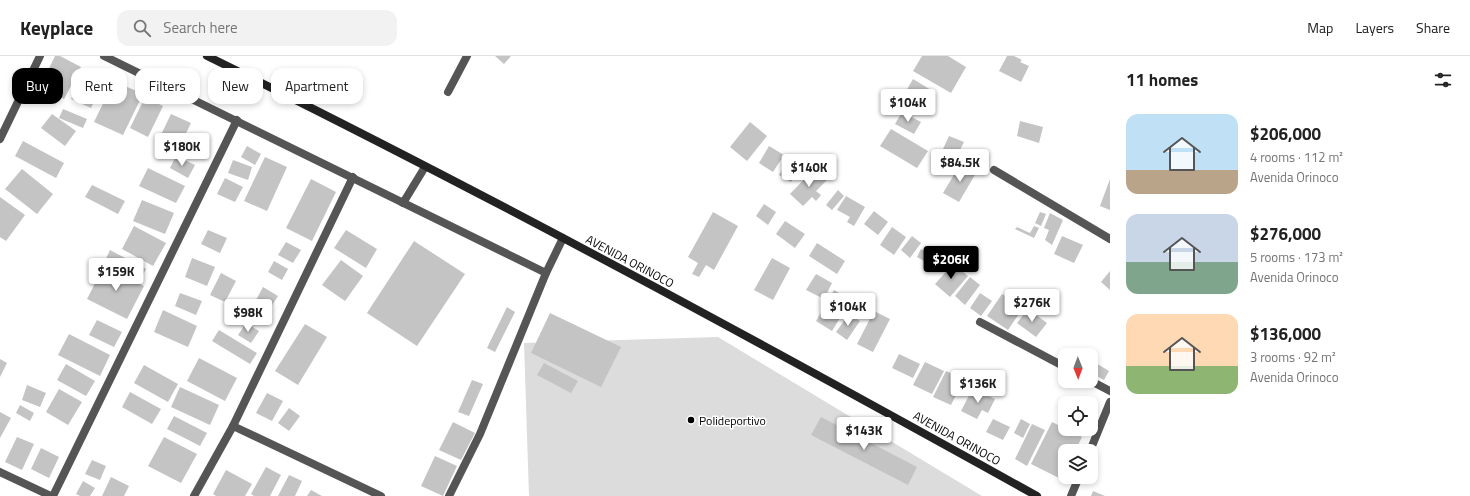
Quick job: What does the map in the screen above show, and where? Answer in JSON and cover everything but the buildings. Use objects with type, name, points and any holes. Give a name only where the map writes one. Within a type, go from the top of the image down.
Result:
[{"type":"main road","name":"AVENIDA ORINOCO","points":[[207,56],[563,238],[853,394],[1037,496]]},
{"type":"street","points":[[0,139],[40,56]]},
{"type":"street","points":[[104,56],[546,273]]},
{"type":"street","points":[[448,92],[467,56]]},
{"type":"street","points":[[0,472],[52,496],[237,120]]},
{"type":"street","points":[[403,203],[425,167]]},
{"type":"street","points":[[994,170],[1110,239]]},
{"type":"street","points":[[194,496],[233,426],[352,177]]},
{"type":"street","points":[[449,496],[480,434],[546,273],[563,238]]},
{"type":"street","points":[[980,322],[1058,363]]},
{"type":"street","points":[[1098,385],[1110,391]]},
{"type":"street","points":[[1093,444],[1110,402]]},
{"type":"street","points":[[233,426],[381,496]]},
{"type":"street","points":[[1071,496],[1076,484]]},
{"type":"shaded area","name":"Polideportivo","points":[[718,337],[982,496],[529,496],[524,343]]},
{"type":"place","name":"Polideportivo","points":[[691,420]]}]
